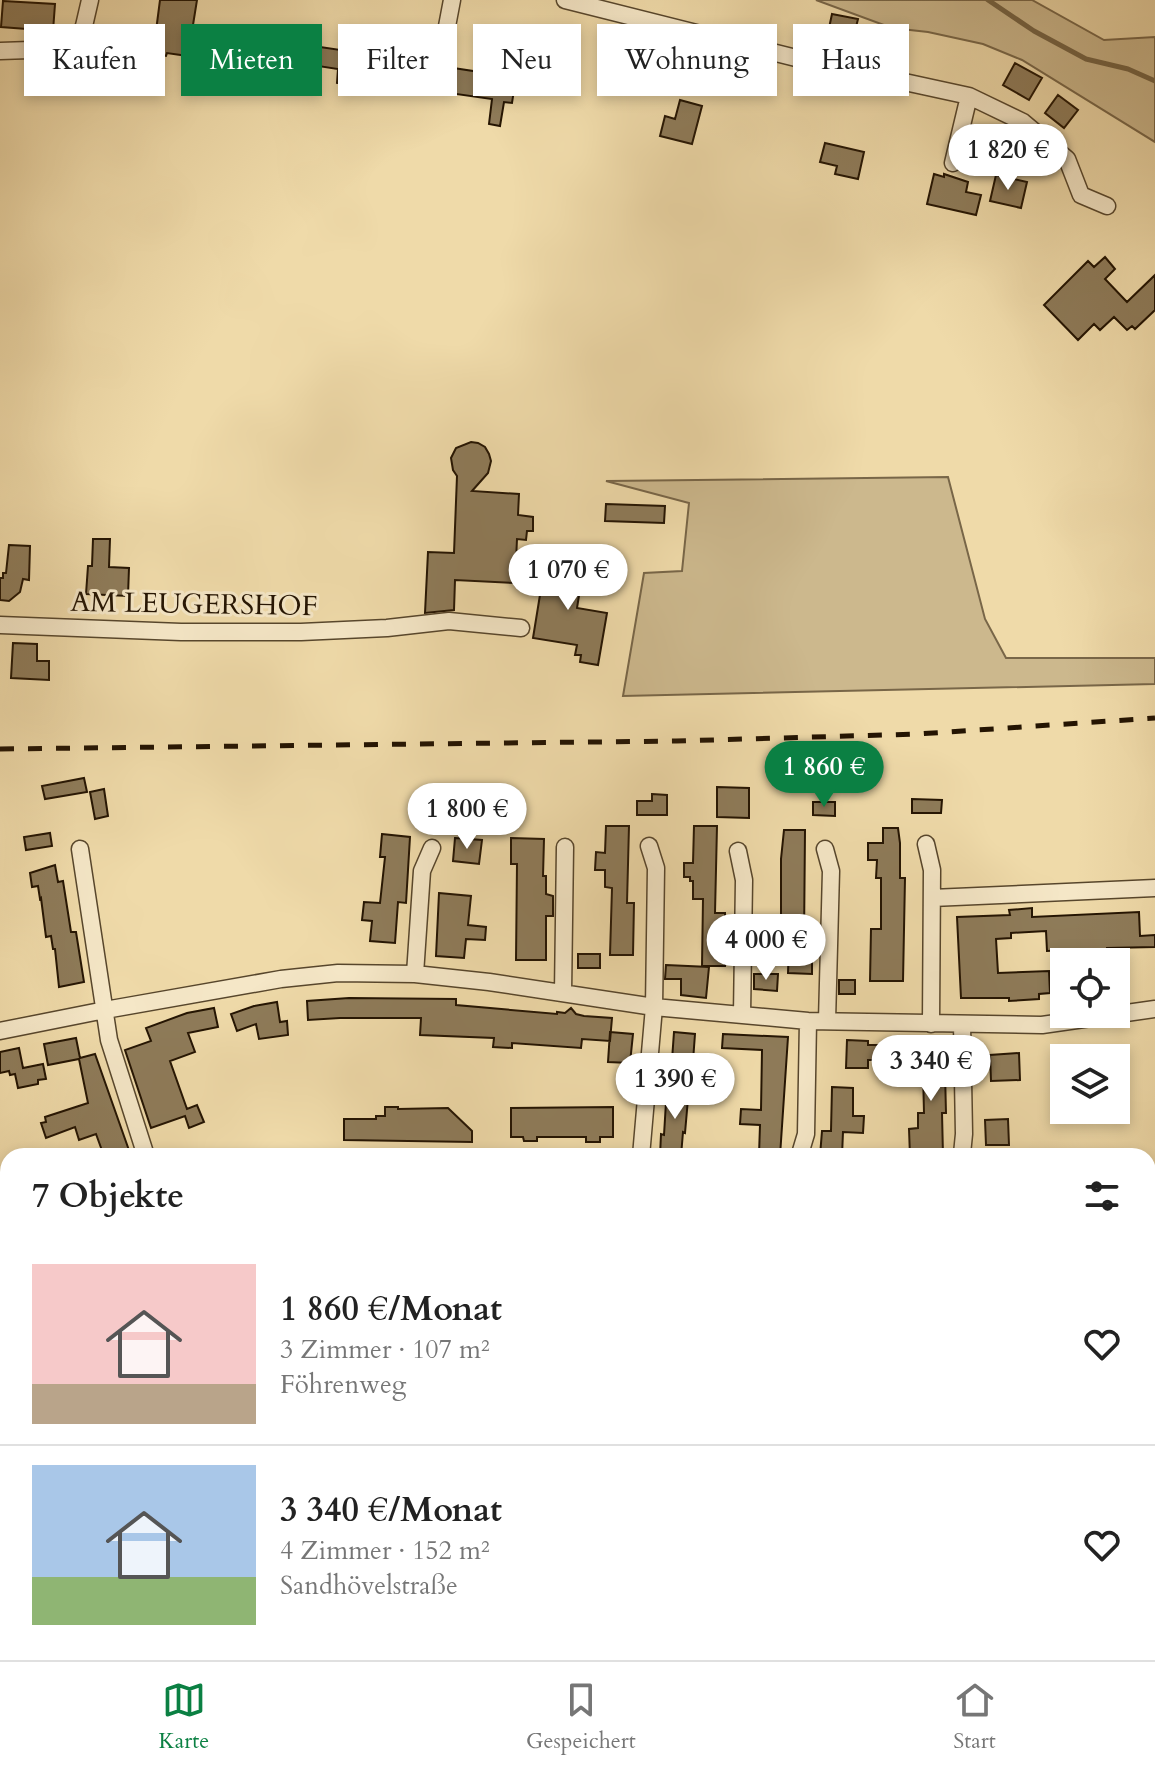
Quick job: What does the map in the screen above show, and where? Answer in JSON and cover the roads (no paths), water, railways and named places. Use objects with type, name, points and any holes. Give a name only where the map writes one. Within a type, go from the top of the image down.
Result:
[{"type":"street","points":[[0,51],[60,49],[76,43],[90,0]]},
{"type":"street","points":[[447,24],[452,0]]},
{"type":"street","points":[[565,0],[808,61],[969,96],[1023,122],[1067,159],[1081,195],[1107,206]]},
{"type":"street","points":[[953,163],[969,96]]},
{"type":"street","name":"AM LEUGERSHOF","points":[[0,625],[181,632],[301,632],[449,621],[521,628]]},
{"type":"street","points":[[926,844],[932,870],[931,1024]]},
{"type":"street","points":[[642,1148],[654,1007],[656,868],[649,846]]},
{"type":"street","points":[[563,993],[565,847]]},
{"type":"street","points":[[415,974],[422,871],[432,848]]},
{"type":"street","points":[[80,849],[109,1040],[143,1148]]},
{"type":"street","points":[[825,849],[831,871],[827,1021]]},
{"type":"street","points":[[738,851],[744,880],[742,1015]]},
{"type":"street","points":[[932,898],[1155,888]]},
{"type":"street","points":[[0,1031],[281,979],[338,973],[415,974],[654,1007],[808,1021],[1042,1025],[1155,1009]]},
{"type":"street","points":[[802,1148],[806,1134],[808,1021]]},
{"type":"street","points":[[962,1024],[963,1148]]},
{"type":"waterway","points":[[988,0],[1034,31],[1086,59],[1128,69],[1155,81]]},
{"type":"railway","points":[[0,749],[676,741],[918,734],[1155,718]]}]
